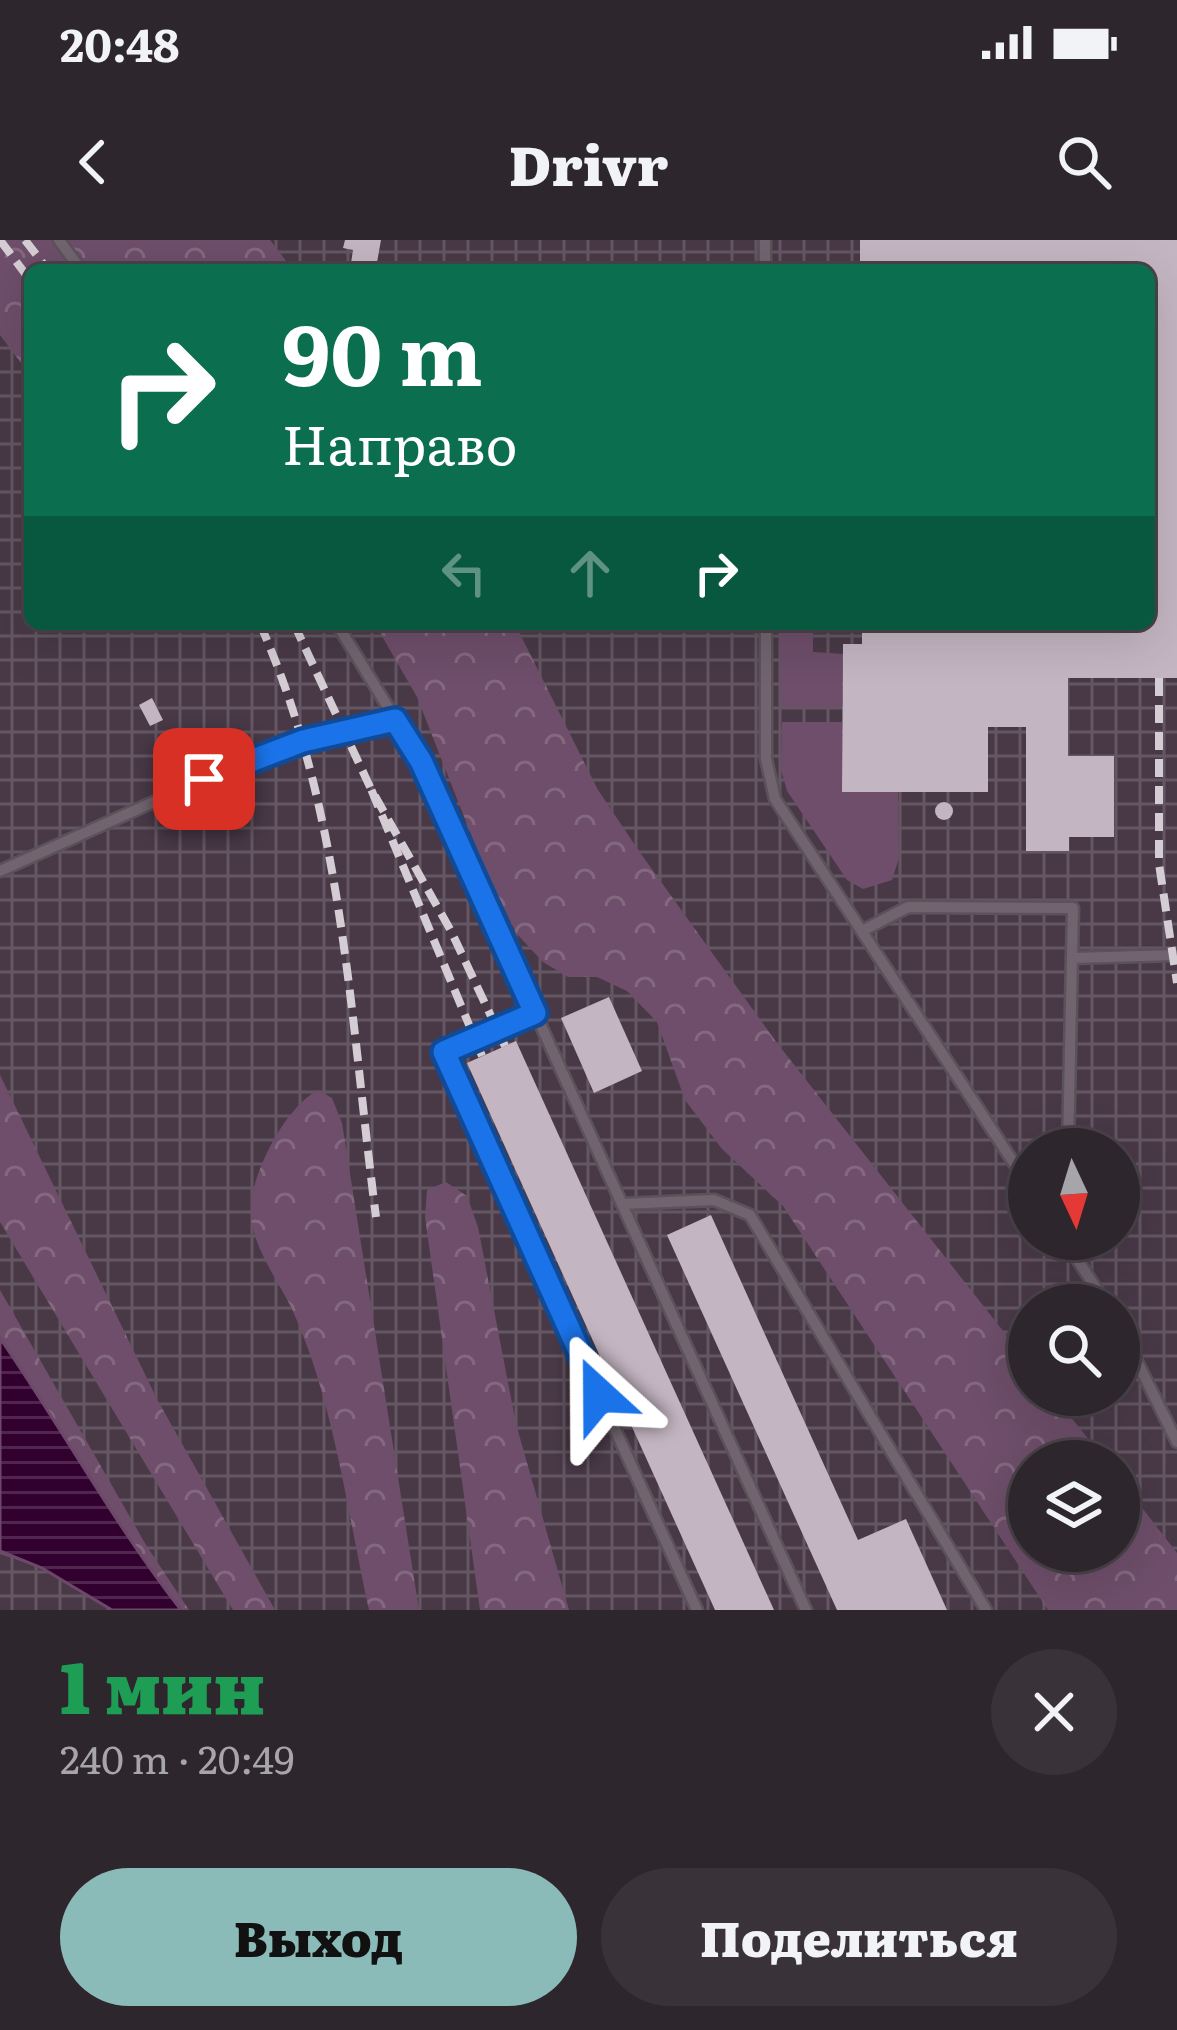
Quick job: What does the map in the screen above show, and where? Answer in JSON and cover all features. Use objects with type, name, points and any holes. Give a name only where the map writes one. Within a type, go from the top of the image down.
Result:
[{"type":"lane","points":[[341,630],[428,777],[806,1610]]},
{"type":"lane","points":[[766,630],[769,780],[786,815],[1008,1154]]},
{"type":"lane","points":[[0,871],[244,761],[395,720]]},
{"type":"lane","points":[[862,932],[908,907],[1073,908],[1068,1128]]},
{"type":"lane","points":[[1072,958],[1177,956]]},
{"type":"lane","points":[[535,1013],[444,1052],[697,1610]]},
{"type":"lane","points":[[622,1204],[714,1200],[750,1215],[986,1610]]},
{"type":"lane","points":[[1140,1367],[1177,1442]]},
{"type":"shaded area","points":[[0,240],[1177,240],[1177,1610],[0,1610]]},
{"type":"shaded area","points":[[0,1338],[181,1610],[112,1610],[42,1568],[0,1551]]},
{"type":"green space","points":[[0,240],[270,240],[288,264],[24,264],[24,367],[0,335]]},
{"type":"green space","points":[[378,630],[518,630],[598,790],[641,854],[777,1043],[1008,1337],[1008,1416],[1070,1416],[1089,1440],[1008,1440],[1008,1549],[783,1206],[722,1149],[685,1100],[657,1022],[627,991],[597,977],[568,977],[543,962],[517,934],[489,880],[417,697]]},
{"type":"green space","points":[[780,630],[813,630],[813,652],[843,654],[842,707],[781,707]]},
{"type":"green space","points":[[782,722],[842,722],[842,792],[898,792],[899,858],[892,880],[863,889],[847,880],[787,791],[781,770]]},
{"type":"green space","points":[[0,1075],[157,1399],[275,1610],[233,1610],[0,1222]]},
{"type":"green space","points":[[318,1090],[332,1098],[342,1123],[419,1610],[369,1610],[318,1380],[291,1307],[258,1245],[251,1218],[253,1190],[274,1140],[294,1110]]},
{"type":"green space","points":[[446,1182],[467,1196],[478,1227],[516,1424],[569,1610],[480,1610],[425,1217],[427,1190]]},
{"type":"green space","points":[[0,1290],[146,1545],[189,1610],[112,1610],[42,1568],[0,1554]]},
{"type":"green space","points":[[1140,1505],[1177,1553],[1177,1610],[1048,1610],[1023,1572],[1140,1572]]},
{"type":"building","points":[[345,240],[381,240],[377,264],[351,263],[353,250],[343,248]]},
{"type":"building","points":[[860,240],[1177,240],[1177,678],[1068,678],[1068,756],[1114,756],[1114,837],[1069,837],[1069,851],[1026,851],[1026,727],[988,727],[988,792],[842,792],[843,644],[862,644],[862,630],[1155,630],[1155,264],[860,264]]},
{"type":"building","points":[[152,698],[163,720],[150,726],[139,705]]},
{"type":"building","points":[[944,802],[953,811],[944,820],[935,811]]},
{"type":"building","points":[[609,997],[642,1071],[594,1093],[561,1018]]},
{"type":"building","points":[[516,1041],[774,1610],[715,1610],[467,1063]]},
{"type":"building","points":[[711,1215],[858,1540],[906,1519],[947,1610],[837,1610],[667,1235]]},
{"type":"railway","points":[[0,240],[24,272]]},
{"type":"railway","points":[[25,240],[43,264]]},
{"type":"railway","points":[[262,630],[288,695],[326,841],[350,991],[376,1217]]},
{"type":"railway","points":[[297,630],[371,789]]},
{"type":"railway","points":[[1159,678],[1159,864],[1177,983]]},
{"type":"railway","points":[[482,1056],[371,789],[451,931],[505,1046]]},
{"type":"route","points":[[204,779],[303,741],[395,720],[421,761],[535,1013],[444,1052],[599,1395]]}]
